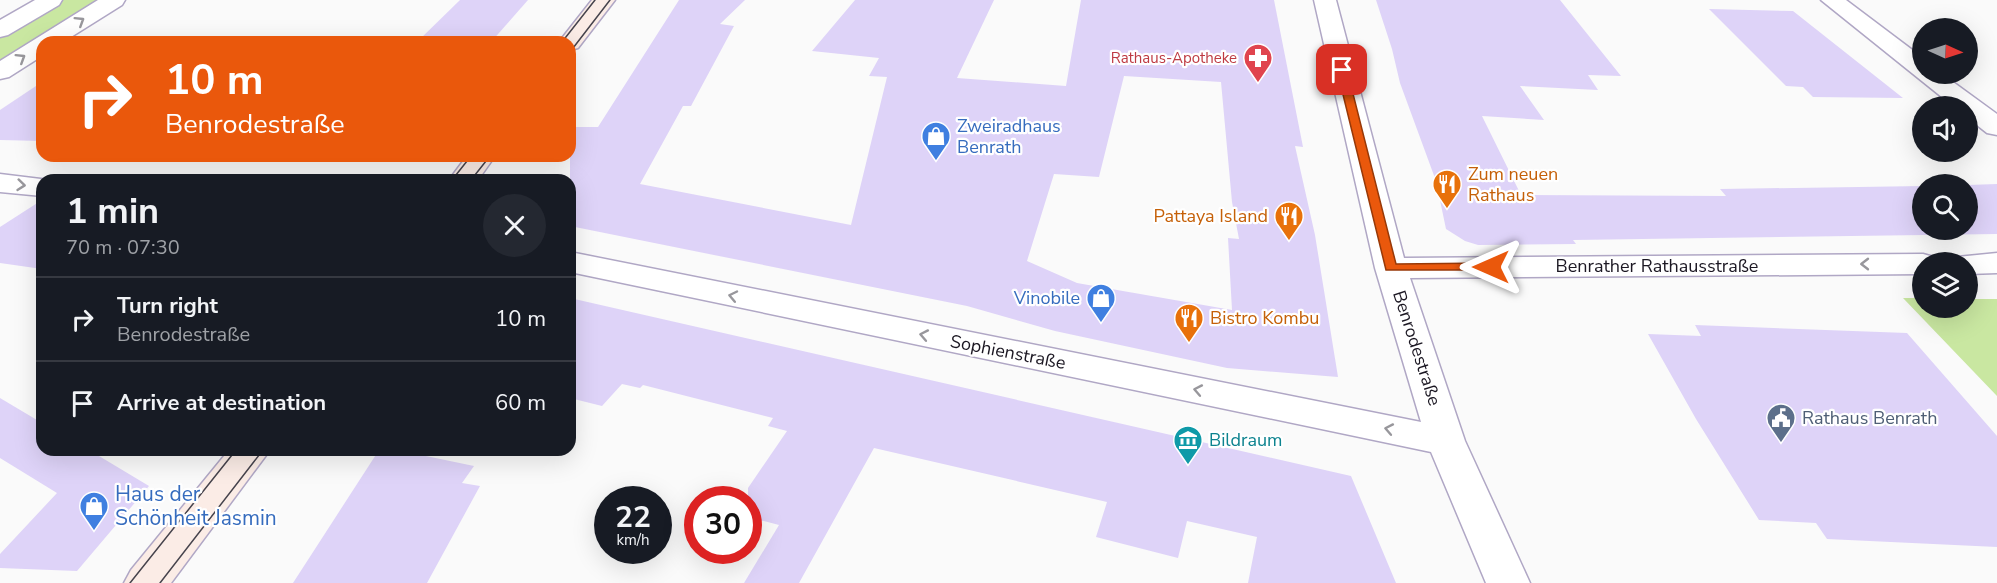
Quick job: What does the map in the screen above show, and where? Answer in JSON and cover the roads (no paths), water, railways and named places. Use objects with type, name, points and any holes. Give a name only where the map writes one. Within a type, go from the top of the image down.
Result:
[{"type":"main road","points":[[576,36],[604,0]]},
{"type":"main road","points":[[468,174],[477,162]]},
{"type":"main road","points":[[146,583],[246,456]]},
{"type":"street","points":[[0,30],[51,0]]},
{"type":"street","points":[[57,36],[114,0]]},
{"type":"street","name":"Benrodestraße","points":[[1325,0],[1391,268],[1446,441],[1508,583]]},
{"type":"street","points":[[1832,0],[1912,62]]},
{"type":"street","points":[[0,72],[36,49]]},
{"type":"street","points":[[1940,84],[1997,127]]},
{"type":"street","points":[[0,183],[36,186]]},
{"type":"street","name":"Sophienstraße","points":[[576,263],[1446,441]]},
{"type":"street","points":[[1978,264],[1997,263]]},
{"type":"street","name":"Benrather Rathausstraße","points":[[1391,268],[1912,264]]},
{"type":"tram line","points":[[567,36],[595,0]]},
{"type":"tram line","points":[[576,44],[610,0]]},
{"type":"tram line","points":[[457,174],[466,162]]},
{"type":"tram line","points":[[476,174],[485,162]]},
{"type":"tram line","points":[[130,583],[231,456]]},
{"type":"tram line","points":[[160,583],[258,456]]},
{"type":"place","name":"Rathaus-Apotheke","points":[[1258,84]]},
{"type":"place","name":"Zweiradhaus Benrath","points":[[936,162]]},
{"type":"place","name":"Zum neuen Rathaus","points":[[1447,210]]},
{"type":"place","name":"Pattaya Island","points":[[1289,242]]},
{"type":"place","name":"Vinobile","points":[[1101,324]]},
{"type":"place","name":"Bistro Kombu","points":[[1189,344]]},
{"type":"place","name":"Rathaus Benrath","points":[[1781,444]]},
{"type":"place","name":"Bildraum","points":[[1188,466]]},
{"type":"place","name":"Haus der Schönheit Jasmin","points":[[94,532]]}]
